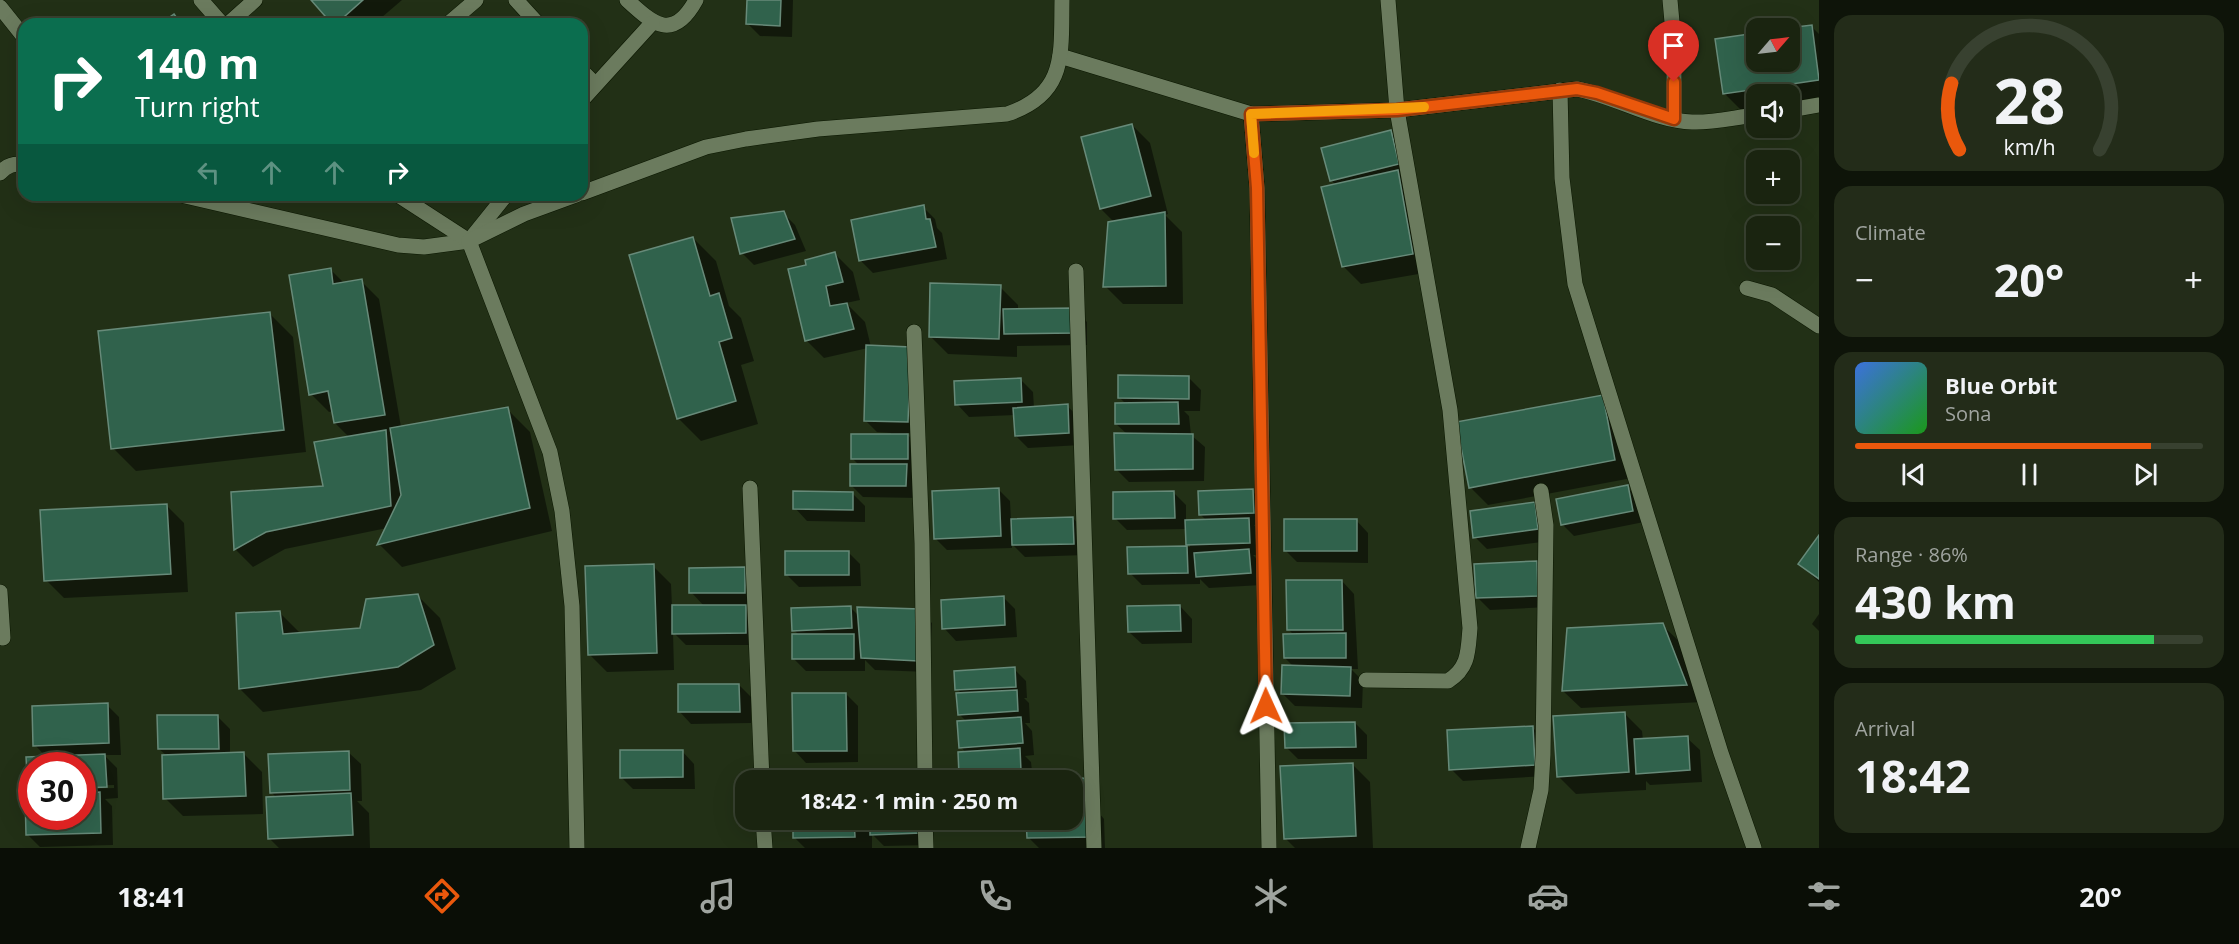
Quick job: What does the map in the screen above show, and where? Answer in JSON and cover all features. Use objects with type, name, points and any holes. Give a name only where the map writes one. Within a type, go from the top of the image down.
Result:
[{"type":"street","points":[[201,0],[217,18]]},
{"type":"street","points":[[235,18],[255,0]]},
{"type":"street","points":[[455,18],[476,0]]},
{"type":"street","points":[[516,0],[532,18]]},
{"type":"street","points":[[627,0],[652,23],[664,26],[676,22],[696,0]]},
{"type":"street","points":[[588,191],[706,147],[746,139],[818,129],[1007,114],[1029,107],[1047,89],[1056,74],[1060,56],[1062,0]]},
{"type":"street","points":[[1366,680],[1448,681],[1459,674],[1467,660],[1470,628],[1450,410],[1397,110],[1388,0]]},
{"type":"street","points":[[1670,0],[1674,44],[1674,119]]},
{"type":"street","points":[[0,7],[18,30]]},
{"type":"street","points":[[588,93],[652,23]]},
{"type":"street","points":[[1060,56],[1251,114],[1397,110],[1577,89],[1597,93],[1674,119],[1693,122],[1746,116]]},
{"type":"street","points":[[588,77],[595,84]]},
{"type":"street","points":[[1560,90],[1562,178],[1575,284],[1721,753],[1754,848]]},
{"type":"street","points":[[1800,108],[1819,105]]},
{"type":"street","points":[[1251,114],[1257,200],[1269,848]]},
{"type":"street","points":[[0,173],[5,167],[18,166]]},
{"type":"street","points":[[207,201],[398,245],[424,247],[469,241],[524,214],[560,201]]},
{"type":"street","points":[[407,201],[469,241],[550,452],[562,511],[572,606],[577,848]]},
{"type":"street","points":[[469,241],[501,201]]},
{"type":"street","points":[[1076,271],[1094,848]]},
{"type":"street","points":[[1747,288],[1772,295],[1819,326]]},
{"type":"street","points":[[914,332],[922,543],[925,770]]},
{"type":"street","points":[[750,488],[762,770]]},
{"type":"street","points":[[1528,848],[1541,790],[1543,755],[1546,525],[1541,491]]},
{"type":"street","points":[[0,592],[3,638]]},
{"type":"street","points":[[764,830],[765,848]]},
{"type":"street","points":[[926,830],[926,848]]},
{"type":"building","points":[[311,0],[363,0],[343,18],[327,18]]},
{"type":"building","points":[[747,0],[781,0],[780,26],[746,24]]},
{"type":"building","points":[[1812,25],[1819,80],[1792,84],[1746,84],[1746,91],[1723,94],[1715,39],[1746,34],[1746,72],[1800,72],[1800,26]]},
{"type":"building","points":[[1132,124],[1151,196],[1100,209],[1081,137]]},
{"type":"building","points":[[1391,130],[1399,164],[1330,181],[1321,148]]},
{"type":"building","points":[[1398,170],[1413,254],[1342,267],[1321,187]]},
{"type":"building","points":[[924,205],[926,219],[930,219],[936,247],[859,261],[851,220]]},
{"type":"building","points":[[784,211],[795,239],[740,254],[731,218]]},
{"type":"building","points":[[1165,212],[1166,286],[1103,287],[1108,222]]},
{"type":"building","points":[[693,237],[710,296],[719,293],[732,338],[719,342],[736,401],[677,419],[629,255]]},
{"type":"building","points":[[835,252],[843,282],[826,286],[830,306],[847,303],[854,329],[805,341],[788,269],[806,265],[805,260]]},
{"type":"building","points":[[331,268],[333,284],[362,279],[385,415],[334,423],[328,391],[309,395],[289,275]]},
{"type":"building","points":[[930,283],[1001,285],[999,339],[929,337]]},
{"type":"building","points":[[1075,308],[1075,333],[1004,334],[1003,309]]},
{"type":"building","points":[[270,312],[284,430],[111,449],[98,331]]},
{"type":"building","points":[[866,345],[911,347],[908,422],[864,421]]},
{"type":"building","points":[[1118,375],[1189,376],[1189,399],[1118,398]]},
{"type":"building","points":[[1021,378],[1022,402],[955,405],[954,381]]},
{"type":"building","points":[[1603,395],[1615,460],[1469,488],[1456,422]]},
{"type":"building","points":[[1178,402],[1179,424],[1115,424],[1115,403]]},
{"type":"building","points":[[1068,404],[1069,433],[1015,436],[1013,408]]},
{"type":"building","points":[[508,407],[530,508],[377,545],[401,495],[390,428]]},
{"type":"building","points":[[386,430],[391,506],[266,532],[234,550],[231,492],[323,486],[314,442]]},
{"type":"building","points":[[1114,433],[1193,434],[1193,469],[1115,470]]},
{"type":"building","points":[[851,434],[908,434],[908,459],[851,459]]},
{"type":"building","points":[[850,464],[907,464],[906,486],[850,486]]},
{"type":"building","points":[[1628,485],[1633,511],[1561,525],[1556,499]]},
{"type":"building","points":[[999,488],[1001,536],[934,539],[932,491]]},
{"type":"building","points":[[1253,489],[1254,513],[1199,515],[1198,491]]},
{"type":"building","points":[[793,491],[853,492],[853,510],[793,509]]},
{"type":"building","points":[[1174,491],[1175,518],[1113,519],[1113,492]]},
{"type":"building","points":[[1535,502],[1538,529],[1473,538],[1470,511]]},
{"type":"building","points":[[167,504],[171,574],[44,581],[40,510]]},
{"type":"building","points":[[1073,517],[1074,544],[1012,545],[1011,519]]},
{"type":"building","points":[[1249,518],[1250,543],[1186,545],[1185,520]]},
{"type":"building","points":[[1284,519],[1357,519],[1357,551],[1284,551]]},
{"type":"building","points":[[1819,535],[1819,579],[1798,564]]},
{"type":"building","points":[[1187,546],[1188,573],[1128,574],[1127,547]]},
{"type":"building","points":[[1249,549],[1251,573],[1196,577],[1194,553]]},
{"type":"building","points":[[785,551],[849,551],[849,575],[785,575]]},
{"type":"building","points":[[1537,561],[1538,596],[1476,598],[1474,564]]},
{"type":"building","points":[[654,564],[657,653],[588,655],[585,566]]},
{"type":"building","points":[[745,567],[745,593],[689,593],[689,568]]},
{"type":"building","points":[[1286,580],[1342,580],[1343,630],[1287,630]]},
{"type":"building","points":[[418,594],[434,645],[398,667],[239,689],[236,613],[280,611],[283,634],[360,628],[366,599]]},
{"type":"building","points":[[1004,596],[1005,625],[942,629],[941,600]]},
{"type":"building","points":[[672,605],[746,605],[746,633],[672,634]]},
{"type":"building","points":[[1180,605],[1181,631],[1128,632],[1127,606]]},
{"type":"building","points":[[851,606],[852,628],[792,631],[791,608]]},
{"type":"building","points":[[857,607],[920,609],[918,661],[861,658]]},
{"type":"building","points":[[1663,623],[1687,685],[1562,691],[1567,628]]},
{"type":"building","points":[[1346,633],[1346,658],[1284,658],[1283,634]]},
{"type":"building","points":[[792,634],[854,634],[854,659],[792,659]]},
{"type":"building","points":[[1282,665],[1351,667],[1350,696],[1281,694]]},
{"type":"building","points":[[1015,667],[1016,687],[955,690],[954,671]]},
{"type":"building","points":[[678,684],[739,684],[740,712],[678,712]]},
{"type":"building","points":[[1017,690],[1018,711],[958,715],[956,693]]},
{"type":"building","points":[[792,693],[846,693],[847,751],[793,751]]},
{"type":"building","points":[[108,703],[109,743],[33,746],[32,706]]},
{"type":"building","points":[[1625,712],[1629,772],[1557,777],[1553,716]]},
{"type":"building","points":[[157,715],[218,715],[219,749],[158,749]]},
{"type":"building","points":[[1021,717],[1023,743],[959,748],[957,721]]},
{"type":"building","points":[[1355,722],[1356,747],[1285,748],[1284,723]]},
{"type":"building","points":[[1533,726],[1535,765],[1449,770],[1447,730]]},
{"type":"building","points":[[1688,736],[1690,770],[1636,774],[1634,739]]},
{"type":"building","points":[[1020,748],[1021,770],[959,770],[958,752]]},
{"type":"building","points":[[620,750],[683,750],[683,777],[620,778]]},
{"type":"building","points":[[349,751],[350,790],[270,793],[268,754]]},
{"type":"building","points":[[244,752],[246,796],[163,799],[162,755]]},
{"type":"building","points":[[96,754],[105,754],[107,787],[96,787]]},
{"type":"building","points":[[1353,763],[1356,836],[1284,839],[1280,766]]},
{"type":"building","points":[[1083,778],[1087,778],[1088,799],[1083,799]]},
{"type":"building","points":[[96,792],[100,792],[101,833],[26,835],[26,830],[96,830]]},
{"type":"building","points":[[351,793],[353,835],[268,839],[266,797]]},
{"type":"building","points":[[1083,806],[1093,806],[1093,837],[1027,838],[1027,830],[1083,830]]},
{"type":"building","points":[[793,830],[855,830],[855,837],[793,838]]},
{"type":"building","points":[[870,830],[921,830],[921,833],[870,835]]},
{"type":"slow traffic","points":[[1254,153],[1251,114],[1397,110],[1424,107]]},
{"type":"route","points":[[1266,706],[1257,188],[1251,114],[1397,110],[1577,89],[1597,93],[1674,119],[1674,82]]}]
